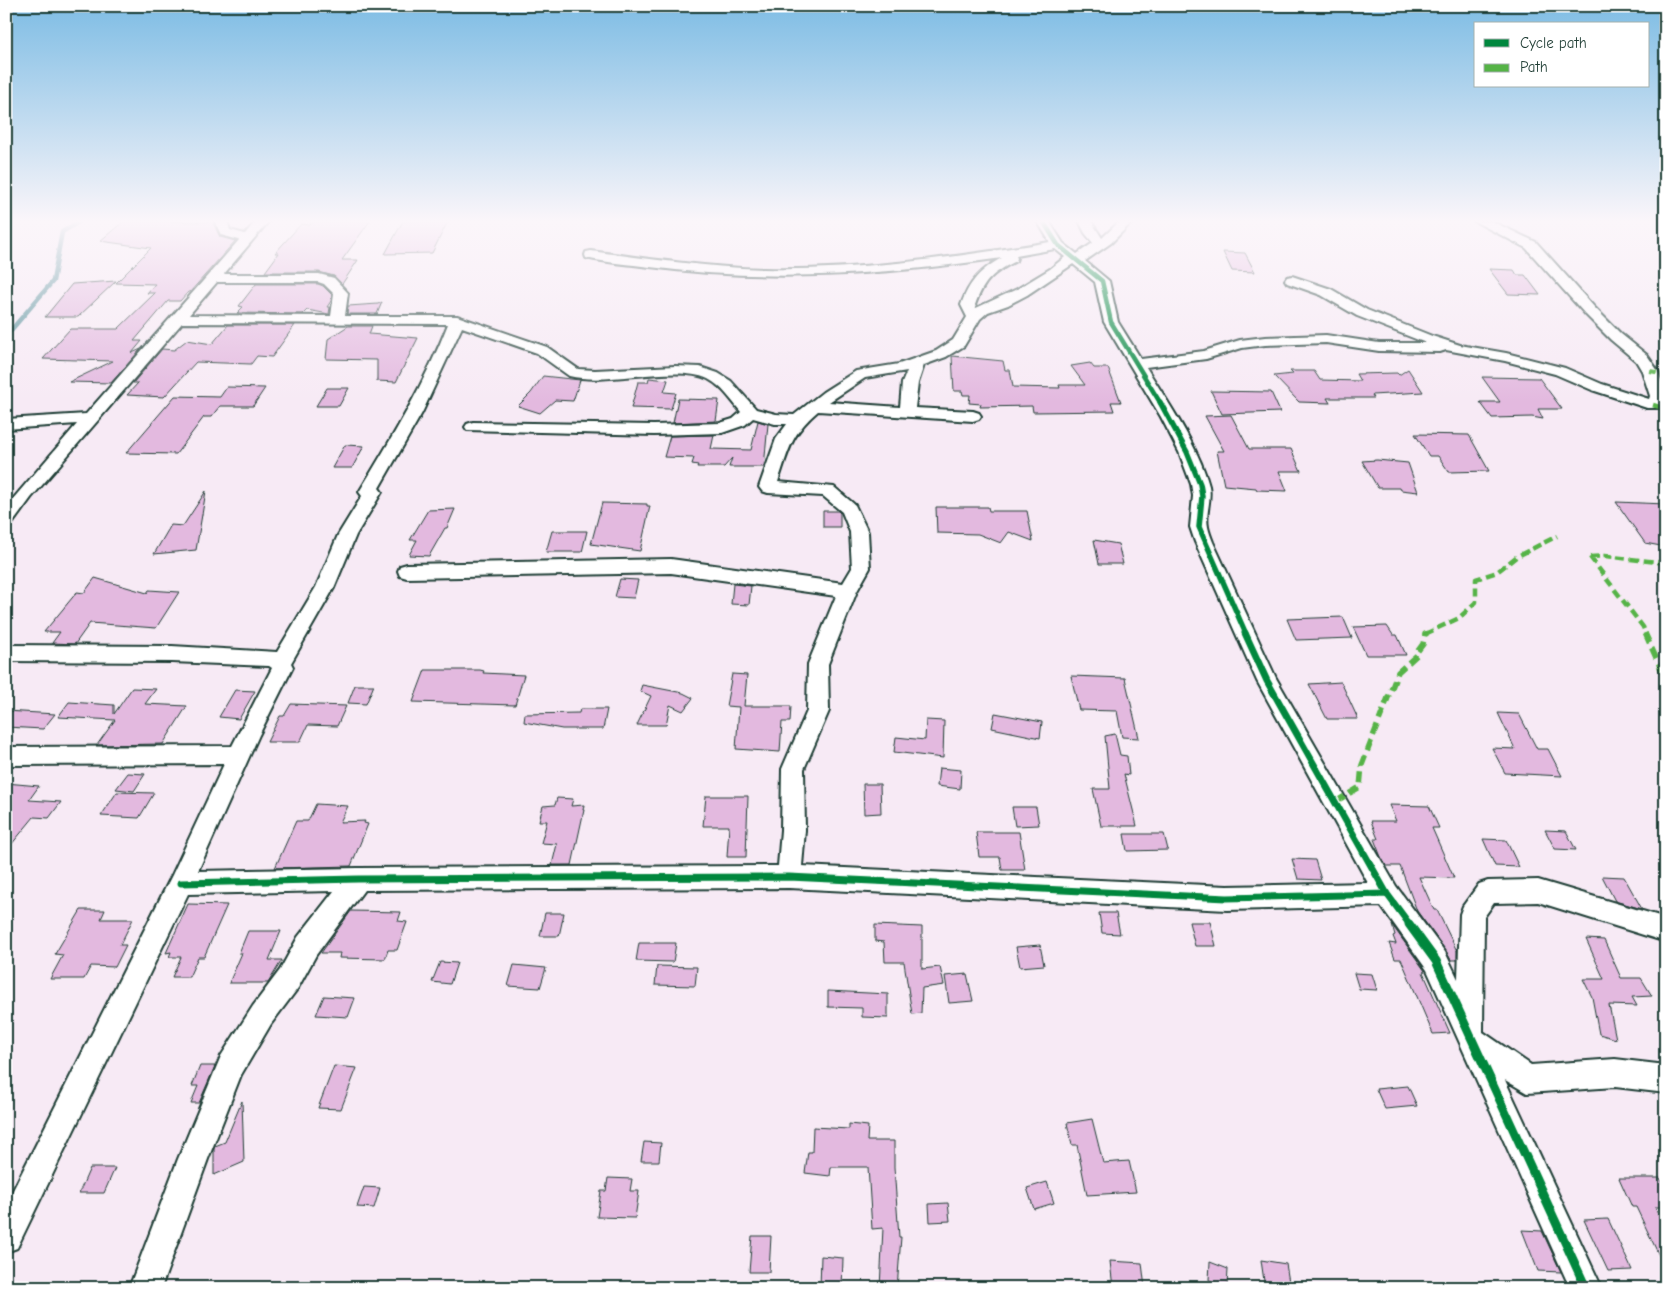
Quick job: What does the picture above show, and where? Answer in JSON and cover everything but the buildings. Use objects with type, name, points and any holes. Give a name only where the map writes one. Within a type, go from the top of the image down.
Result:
[{"type":"street","points":[[6,520],[26,494],[210,281]]},
{"type":"street","points":[[329,281],[341,293],[338,320]]},
{"type":"street","points":[[974,317],[968,305],[974,286],[978,281]]},
{"type":"street","points":[[789,877],[794,830],[792,769],[818,711],[818,664],[848,591],[861,568],[859,532],[849,509],[828,491],[768,487],[784,439],[798,420],[861,374],[902,368],[941,354],[959,343],[974,317],[983,309],[1003,302],[1040,281]]},
{"type":"street","points":[[1102,281],[1111,322],[1187,452],[1200,484],[1202,496],[1199,527],[1204,542],[1267,681],[1387,894],[1436,961],[1586,1288]]},
{"type":"street","points":[[1296,281],[1326,292],[1362,313],[1457,349]]},
{"type":"street","points":[[1137,364],[1206,355],[1240,344],[1294,339],[1326,339],[1379,348],[1457,349],[1506,357],[1560,371],[1597,387],[1653,404],[1658,396],[1650,371],[1642,358],[1590,312],[1563,281]]},
{"type":"street","points":[[178,319],[457,320],[542,350],[574,373],[594,375],[675,370],[700,372],[713,376],[726,384],[750,412],[775,419],[798,420]]},
{"type":"street","points":[[281,663],[325,588],[347,535],[414,413],[447,346],[457,320]]},
{"type":"street","points":[[907,412],[910,383],[917,363]]},
{"type":"street","points":[[815,406],[972,416]]},
{"type":"street","points":[[473,427],[654,430],[722,428],[739,422],[750,412]]},
{"type":"street","points":[[6,424],[92,418]]},
{"type":"street","points":[[406,571],[671,566],[848,591]]},
{"type":"street","points":[[6,654],[172,654],[269,658],[276,659],[283,667],[181,882],[6,1237]]},
{"type":"street","points":[[6,756],[240,755]]},
{"type":"street","points":[[181,882],[358,879],[789,877],[1227,898],[1387,894]]},
{"type":"street","points":[[145,1288],[193,1159],[231,1066],[262,1015],[289,979],[307,946],[358,879]]},
{"type":"street","points":[[1470,1038],[1472,914],[1488,892],[1538,891],[1666,930]]},
{"type":"street","points":[[1470,1038],[1527,1079],[1615,1073],[1666,1079]]},
{"type":"waterway","points":[[6,336],[53,281]]},
{"type":"marked path","points":[[1650,371],[1666,374]]},
{"type":"marked path","points":[[1653,405],[1666,409]]},
{"type":"marked path","points":[[1335,802],[1360,787],[1362,765],[1398,672],[1418,654],[1417,652],[1423,644],[1425,634],[1459,618],[1476,602],[1476,579],[1497,572],[1516,557],[1557,536]]},
{"type":"marked path","points":[[1590,557],[1605,556],[1666,563]]},
{"type":"marked path","points":[[1590,557],[1643,627],[1666,680]]},
{"type":"cycle path","points":[[1102,281],[1111,322],[1169,417],[1187,452],[1200,484],[1202,496],[1199,527],[1204,542],[1267,681],[1387,894],[1436,961],[1586,1288]]},
{"type":"cycle path","points":[[181,883],[358,879],[789,877],[1227,898],[1387,894]]}]
